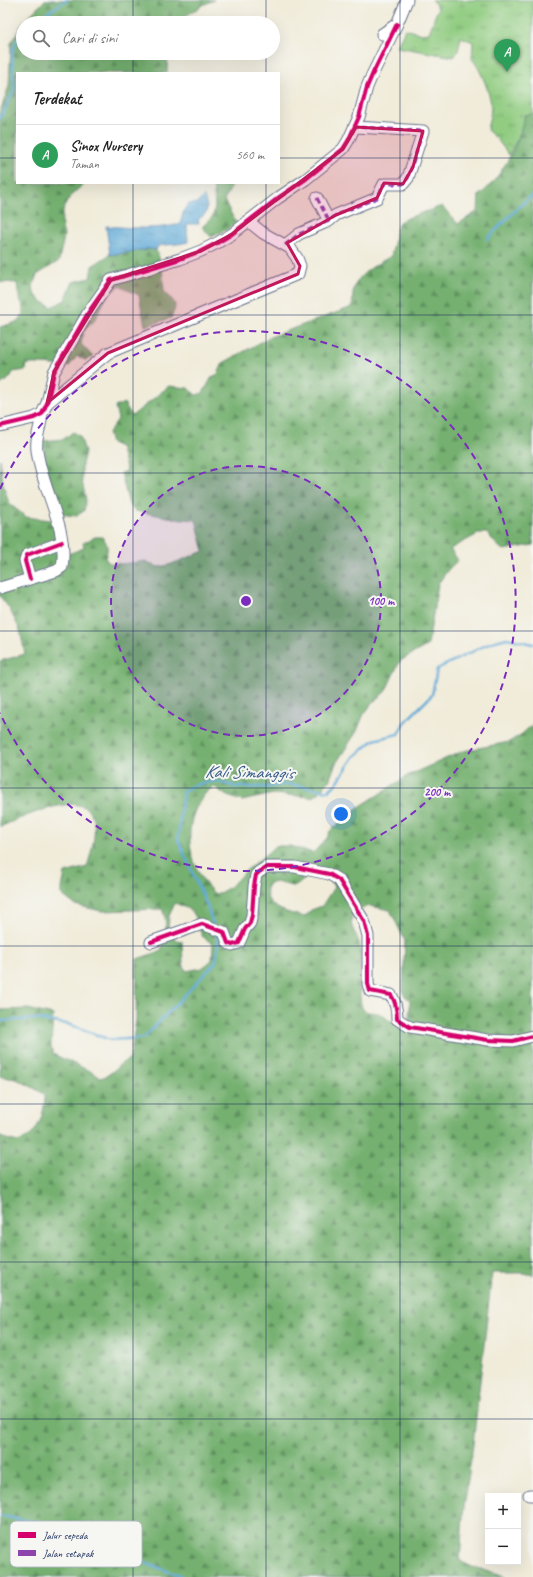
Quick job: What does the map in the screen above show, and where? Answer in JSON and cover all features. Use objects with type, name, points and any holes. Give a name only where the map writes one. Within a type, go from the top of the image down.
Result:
[{"type":"street","points":[[0,588],[56,571],[62,567],[62,542],[36,450],[37,437],[54,372],[88,313],[111,280],[201,252],[232,234],[278,198],[306,179],[343,149],[356,127],[367,87],[407,0]]},
{"type":"street","points":[[382,34],[397,24]]},
{"type":"street","points":[[285,245],[299,234],[329,221],[336,215],[377,198],[384,184],[403,184],[408,178],[423,131],[356,127]]},
{"type":"street","points":[[317,198],[329,221]]},
{"type":"street","points":[[47,403],[108,353],[298,274],[300,266],[297,258],[290,248],[263,233],[248,221]]},
{"type":"street","points":[[0,426],[34,418],[42,414]]},
{"type":"street","points":[[30,579],[25,561],[27,556],[62,542]]},
{"type":"street","points":[[151,942],[202,924],[224,932],[228,942],[232,945],[239,943],[245,929],[250,923],[256,875],[267,867],[295,867],[329,874],[339,880],[364,921],[368,936],[368,984],[370,991],[391,995],[394,999],[397,1020],[410,1027],[488,1040],[514,1041],[533,1036]]},
{"type":"highlighted area","points":[[356,127],[423,131],[413,167],[403,184],[384,183],[377,198],[336,215],[287,243],[300,266],[298,274],[108,353],[47,403],[54,372],[111,280],[201,251],[232,234],[343,149]]},
{"type":"green space","points":[[45,0],[214,0],[186,16],[29,16]]},
{"type":"green space","points":[[432,0],[533,0],[533,114],[525,115],[519,136],[509,155],[497,139],[487,130],[491,113],[491,103],[482,75],[472,59],[473,42],[461,37],[458,51],[454,57],[397,47],[405,29],[422,34],[429,33],[438,8]]},
{"type":"green space","points":[[16,34],[16,60],[168,60],[167,72],[16,72],[16,184],[85,184],[71,196],[64,207],[62,228],[64,236],[59,261],[37,275],[33,285],[34,293],[41,301],[52,307],[65,300],[73,282],[90,278],[92,266],[109,255],[151,249],[156,250],[162,267],[164,291],[173,300],[175,308],[171,318],[145,326],[139,295],[119,286],[106,298],[95,320],[84,331],[81,344],[93,357],[85,360],[77,356],[69,366],[27,364],[26,370],[13,372],[10,378],[0,385],[0,327],[20,321],[23,312],[23,305],[18,293],[17,283],[0,282],[0,112],[9,86],[11,43]]},
{"type":"green space","points":[[533,114],[533,545],[503,550],[487,533],[480,533],[450,549],[458,560],[447,571],[438,584],[428,645],[400,661],[385,692],[372,703],[363,716],[357,731],[335,765],[329,781],[318,794],[311,797],[273,794],[242,801],[227,796],[215,787],[212,788],[205,794],[194,812],[190,837],[191,850],[199,874],[206,885],[215,894],[229,887],[275,846],[290,846],[313,853],[327,838],[330,831],[356,809],[409,775],[463,751],[509,742],[522,734],[533,724],[533,1275],[523,1273],[492,1273],[473,1445],[463,1515],[460,1561],[481,1570],[505,1577],[0,1577],[0,1135],[3,1138],[18,1142],[27,1138],[35,1130],[40,1121],[45,1095],[16,1079],[0,1076],[0,1010],[28,1009],[53,1015],[51,1046],[53,1054],[94,1073],[100,1078],[109,1074],[122,1063],[130,1059],[136,1020],[137,959],[161,951],[166,925],[162,909],[101,911],[75,905],[62,895],[65,873],[87,867],[91,853],[94,835],[93,818],[90,812],[84,807],[66,805],[54,807],[42,810],[0,827],[0,661],[25,654],[20,630],[9,608],[0,596],[0,459],[3,484],[11,505],[26,517],[51,520],[68,554],[84,548],[83,543],[95,537],[102,537],[106,542],[107,550],[105,558],[109,563],[122,564],[145,561],[158,567],[169,565],[204,551],[196,520],[173,518],[135,511],[129,505],[121,473],[127,471],[120,447],[111,443],[108,433],[118,419],[115,407],[124,403],[132,416],[169,386],[188,388],[196,395],[203,393],[212,377],[218,374],[223,363],[270,337],[352,307],[353,290],[358,280],[371,268],[391,256],[395,233],[399,222],[442,206],[458,224],[478,211],[479,195],[497,177],[508,160],[519,136],[525,115]],"holes":[[[311,874],[329,879],[334,887],[322,906],[311,910],[305,917],[283,911],[273,905],[267,896],[268,884],[276,882],[296,886]],[[175,903],[188,909],[194,915],[202,936],[213,944],[212,960],[202,968],[186,971],[183,963],[182,941],[177,940],[168,931],[169,916]],[[369,906],[390,910],[405,941],[403,990],[404,995],[410,1000],[409,1019],[390,1021],[378,1013],[364,1011],[361,1004],[359,944],[351,921],[355,912]]]},
{"type":"green space","points":[[213,184],[231,184],[231,188],[224,200],[236,223],[228,229],[211,237],[202,227],[213,216],[215,207]]},
{"type":"green space","points":[[73,432],[80,436],[85,452],[82,464],[82,481],[86,500],[84,511],[76,516],[60,514],[47,470],[43,441],[64,439]]},
{"type":"water","points":[[204,196],[207,206],[206,213],[198,220],[199,224],[187,224],[188,242],[158,246],[156,250],[151,249],[110,255],[106,226],[152,228],[180,224],[184,210],[188,204],[197,203]]},
{"type":"waterway","points":[[41,16],[67,0]]},
{"type":"waterway","points":[[0,119],[14,90],[12,52],[16,43]]},
{"type":"waterway","points":[[487,239],[533,195]]},
{"type":"waterway","name":"Kali Simanggis","points":[[213,925],[208,908],[178,840],[183,791],[194,785],[215,781],[237,787],[269,787],[288,784],[328,791],[336,784],[354,757],[374,740],[398,734],[404,723],[432,695],[437,669],[492,642],[507,638],[533,644]]},
{"type":"waterway","name":"Kali Simanggis","points":[[0,1021],[36,1019],[71,1025],[110,1040],[144,1038],[216,962],[218,942],[215,931]]},
{"type":"waterway","points":[[0,1516],[29,1521]]},
{"type":"waterway","points":[[142,1561],[182,1577]]},
{"type":"marked path","points":[[285,245],[299,234],[329,221],[336,215],[377,198],[384,184],[403,184],[408,178],[423,131],[356,127]]},
{"type":"marked path","points":[[317,198],[329,221]]},
{"type":"cycle path","points":[[0,426],[34,418],[42,414],[47,403],[54,372],[88,313],[111,280],[180,259],[217,243],[232,234],[278,198],[306,179],[343,149],[359,117],[367,87],[373,73],[397,24]]},
{"type":"cycle path","points":[[30,579],[25,561],[27,555],[62,542]]},
{"type":"cycle path","points":[[151,942],[202,924],[224,932],[228,943],[232,945],[239,943],[245,929],[250,923],[254,886],[256,875],[259,872],[267,867],[295,867],[329,874],[339,880],[364,921],[368,936],[368,984],[370,991],[391,995],[396,1006],[397,1019],[410,1027],[488,1040],[513,1041],[533,1036]]},
{"type":"place","name":"Sinox Nursery","points":[[507,72]]}]
